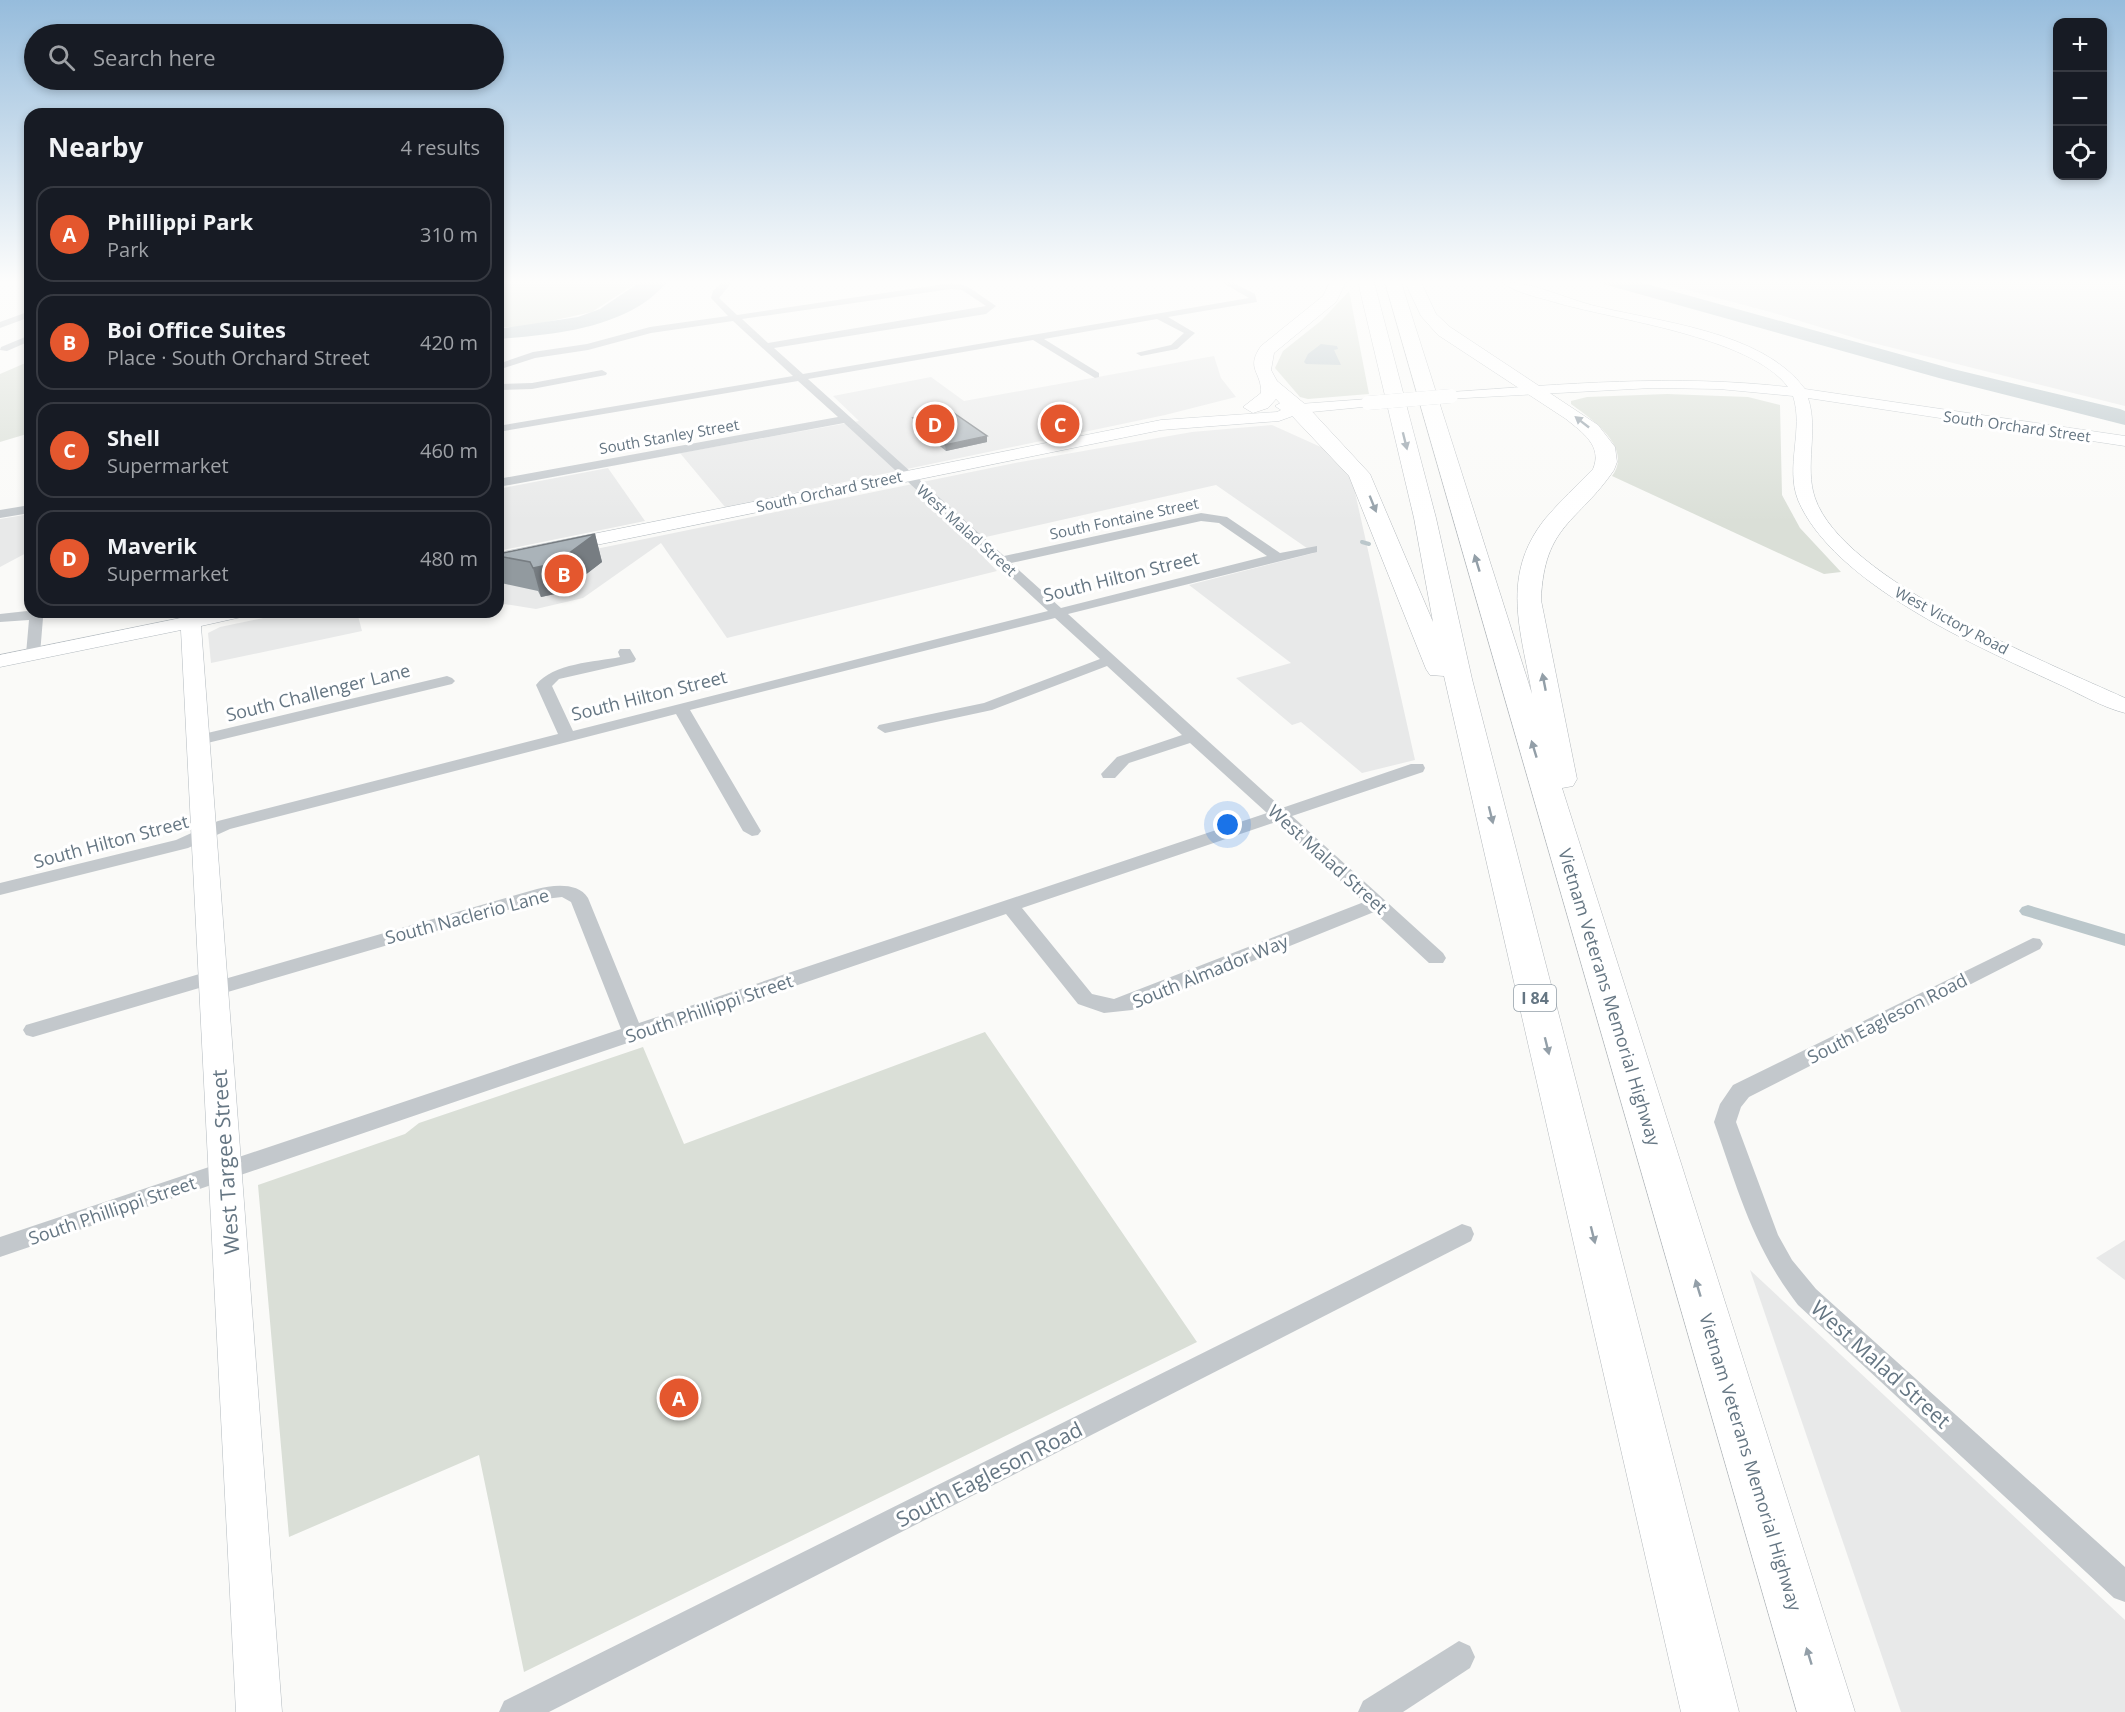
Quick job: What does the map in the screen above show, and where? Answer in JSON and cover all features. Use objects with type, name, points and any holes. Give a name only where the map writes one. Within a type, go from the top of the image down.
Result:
[{"type":"highway","points":[[1263,362],[1262,370],[1270,384],[1299,409],[1345,456],[1368,491],[1479,765]]},
{"type":"highway","name":"I 84","points":[[1386,362],[1425,518],[1458,679],[1710,1712]]},
{"type":"highway","name":"Vietnam Veterans Memorial Highway","points":[[1416,362],[1496,628],[1590,926],[1826,1712]]},
{"type":"highway","points":[[1493,362],[1537,390],[1592,430],[1605,449],[1606,462],[1601,473],[1551,525],[1540,540],[1528,578],[1528,600],[1590,926]]},
{"type":"highway","points":[[1253,407],[1267,400],[1270,394],[1270,384]]},
{"type":"main road","points":[[1764,362],[1791,380],[1798,393]]},
{"type":"main road","name":"South Orchard Street","points":[[504,558],[1161,425],[1279,416],[1299,409],[1451,396],[1647,384],[1708,385],[1798,393],[2125,441]]},
{"type":"main road","name":"West Victory Road","points":[[1798,393],[1805,410],[1802,475],[1808,501],[1825,529],[1839,545],[1882,582],[1912,601],[1970,633],[2125,706]]},
{"type":"main road","name":"South Orchard Street","points":[[1161,425],[1175,418],[1253,407],[1283,406],[1299,409]]},
{"type":"main road","points":[[0,661],[186,618]]},
{"type":"main road","name":"West Targee Street","points":[[190,618],[259,1712]]},
{"type":"street","name":"West Malad Street","points":[[783,362],[1436,958]]},
{"type":"street","points":[[504,428],[891,362]]},
{"type":"street","points":[[1074,362],[1095,375]]},
{"type":"street","points":[[504,387],[532,386],[602,373]]},
{"type":"street","name":"South Stanley Street","points":[[504,482],[846,419]]},
{"type":"street","points":[[0,514],[24,510]]},
{"type":"street","name":"South Fontaine Street","points":[[1001,561],[1201,517],[1223,520],[1278,558]]},
{"type":"street","name":"South Hilton Street","points":[[0,890],[182,844],[205,836],[224,825],[1057,611],[1312,549]]},
{"type":"street","points":[[0,618],[24,615]]},
{"type":"street","points":[[33,654],[36,618]]},
{"type":"street","points":[[567,736],[544,685],[554,676],[629,659],[625,652]]},
{"type":"street","points":[[885,728],[924,718],[987,707],[1110,660]]},
{"type":"street","name":"South Challenger Lane","points":[[199,740],[447,681]]},
{"type":"street","points":[[680,707],[752,831]]},
{"type":"street","points":[[1109,774],[1123,760],[1194,736]]},
{"type":"street","name":"South Phillippi Street","points":[[0,1248],[1281,816],[1287,811],[1417,768]]},
{"type":"street","name":"South Naclerio Lane","points":[[33,1030],[544,893],[564,891],[579,898],[633,1034]]},
{"type":"street","name":"South Almador Way","points":[[1011,907],[1077,991],[1098,1006],[1111,1007],[1125,1005],[1377,904]]},
{"type":"street","name":"South Eagleson Road","points":[[1741,1091],[2032,944]]},
{"type":"street","name":"West Malad Street","points":[[1741,1091],[1731,1104],[1725,1122],[1767,1237],[1783,1267],[1807,1296],[2125,1587]]},
{"type":"street","name":"South Eagleson Road","points":[[515,1712],[1462,1234]]},
{"type":"street","points":[[1374,1712],[1459,1657]]},
{"type":"shaded area","points":[[1181,362],[1216,362],[1221,378],[1236,397],[1165,415],[725,507],[680,453],[859,421],[833,396],[931,377],[964,401]]},
{"type":"shaded area","points":[[1278,362],[1363,362],[1369,394],[1308,399],[1300,397],[1275,368]]},
{"type":"shaded area","points":[[1304,362],[1340,362],[1341,365],[1306,364]]},
{"type":"shaded area","points":[[1881,362],[1927,362],[2120,409],[2125,411],[2125,425]]},
{"type":"shaded area","points":[[1949,362],[2125,362],[2125,406]]},
{"type":"shaded area","points":[[24,364],[24,435],[0,442],[0,374]]},
{"type":"shaded area","points":[[1667,394],[1748,397],[1780,405],[1782,495],[1800,528],[1841,572],[1824,574],[1612,476],[1617,465],[1618,454],[1614,444],[1598,425],[1571,404],[1571,401],[1587,397]]},
{"type":"shaded area","points":[[1272,425],[1323,448],[1352,479],[1415,760],[1362,773],[1301,722],[1292,725],[1236,678],[1291,663],[1189,585],[1314,553],[1216,485],[968,541],[997,571],[727,638],[661,543],[583,598],[536,609],[504,604],[504,568],[1015,463],[1192,432]]},
{"type":"shaded area","points":[[608,468],[645,521],[504,550],[504,488]]},
{"type":"shaded area","points":[[24,515],[24,554],[0,567],[0,519]]},
{"type":"shaded area","points":[[263,618],[359,618],[362,631],[211,663],[208,633],[220,627]]},
{"type":"shaded area","points":[[985,1032],[1197,1342],[524,1672],[479,1455],[289,1537],[258,1185],[405,1134],[419,1123],[643,1047],[684,1144]]},
{"type":"shaded area","points":[[2125,1240],[2125,1280],[2096,1258]]},
{"type":"shaded area","points":[[1750,1270],[2125,1620],[2125,1712],[1901,1712]]},
{"type":"building","points":[[951,411],[987,436],[945,445],[913,418]]},
{"type":"building","points":[[595,534],[568,554],[571,560],[533,568],[530,562],[504,557],[504,553]]},
{"type":"waterway","points":[[1362,542],[1369,544]]},
{"type":"waterway","points":[[2028,911],[2125,940]]},
{"type":"place","name":"Maverik","points":[[935,424]]},
{"type":"place","name":"Shell","points":[[1060,424]]},
{"type":"place","name":"Boi Office Suites","points":[[564,574]]},
{"type":"place","name":"Phillippi Park","points":[[679,1398]]}]
